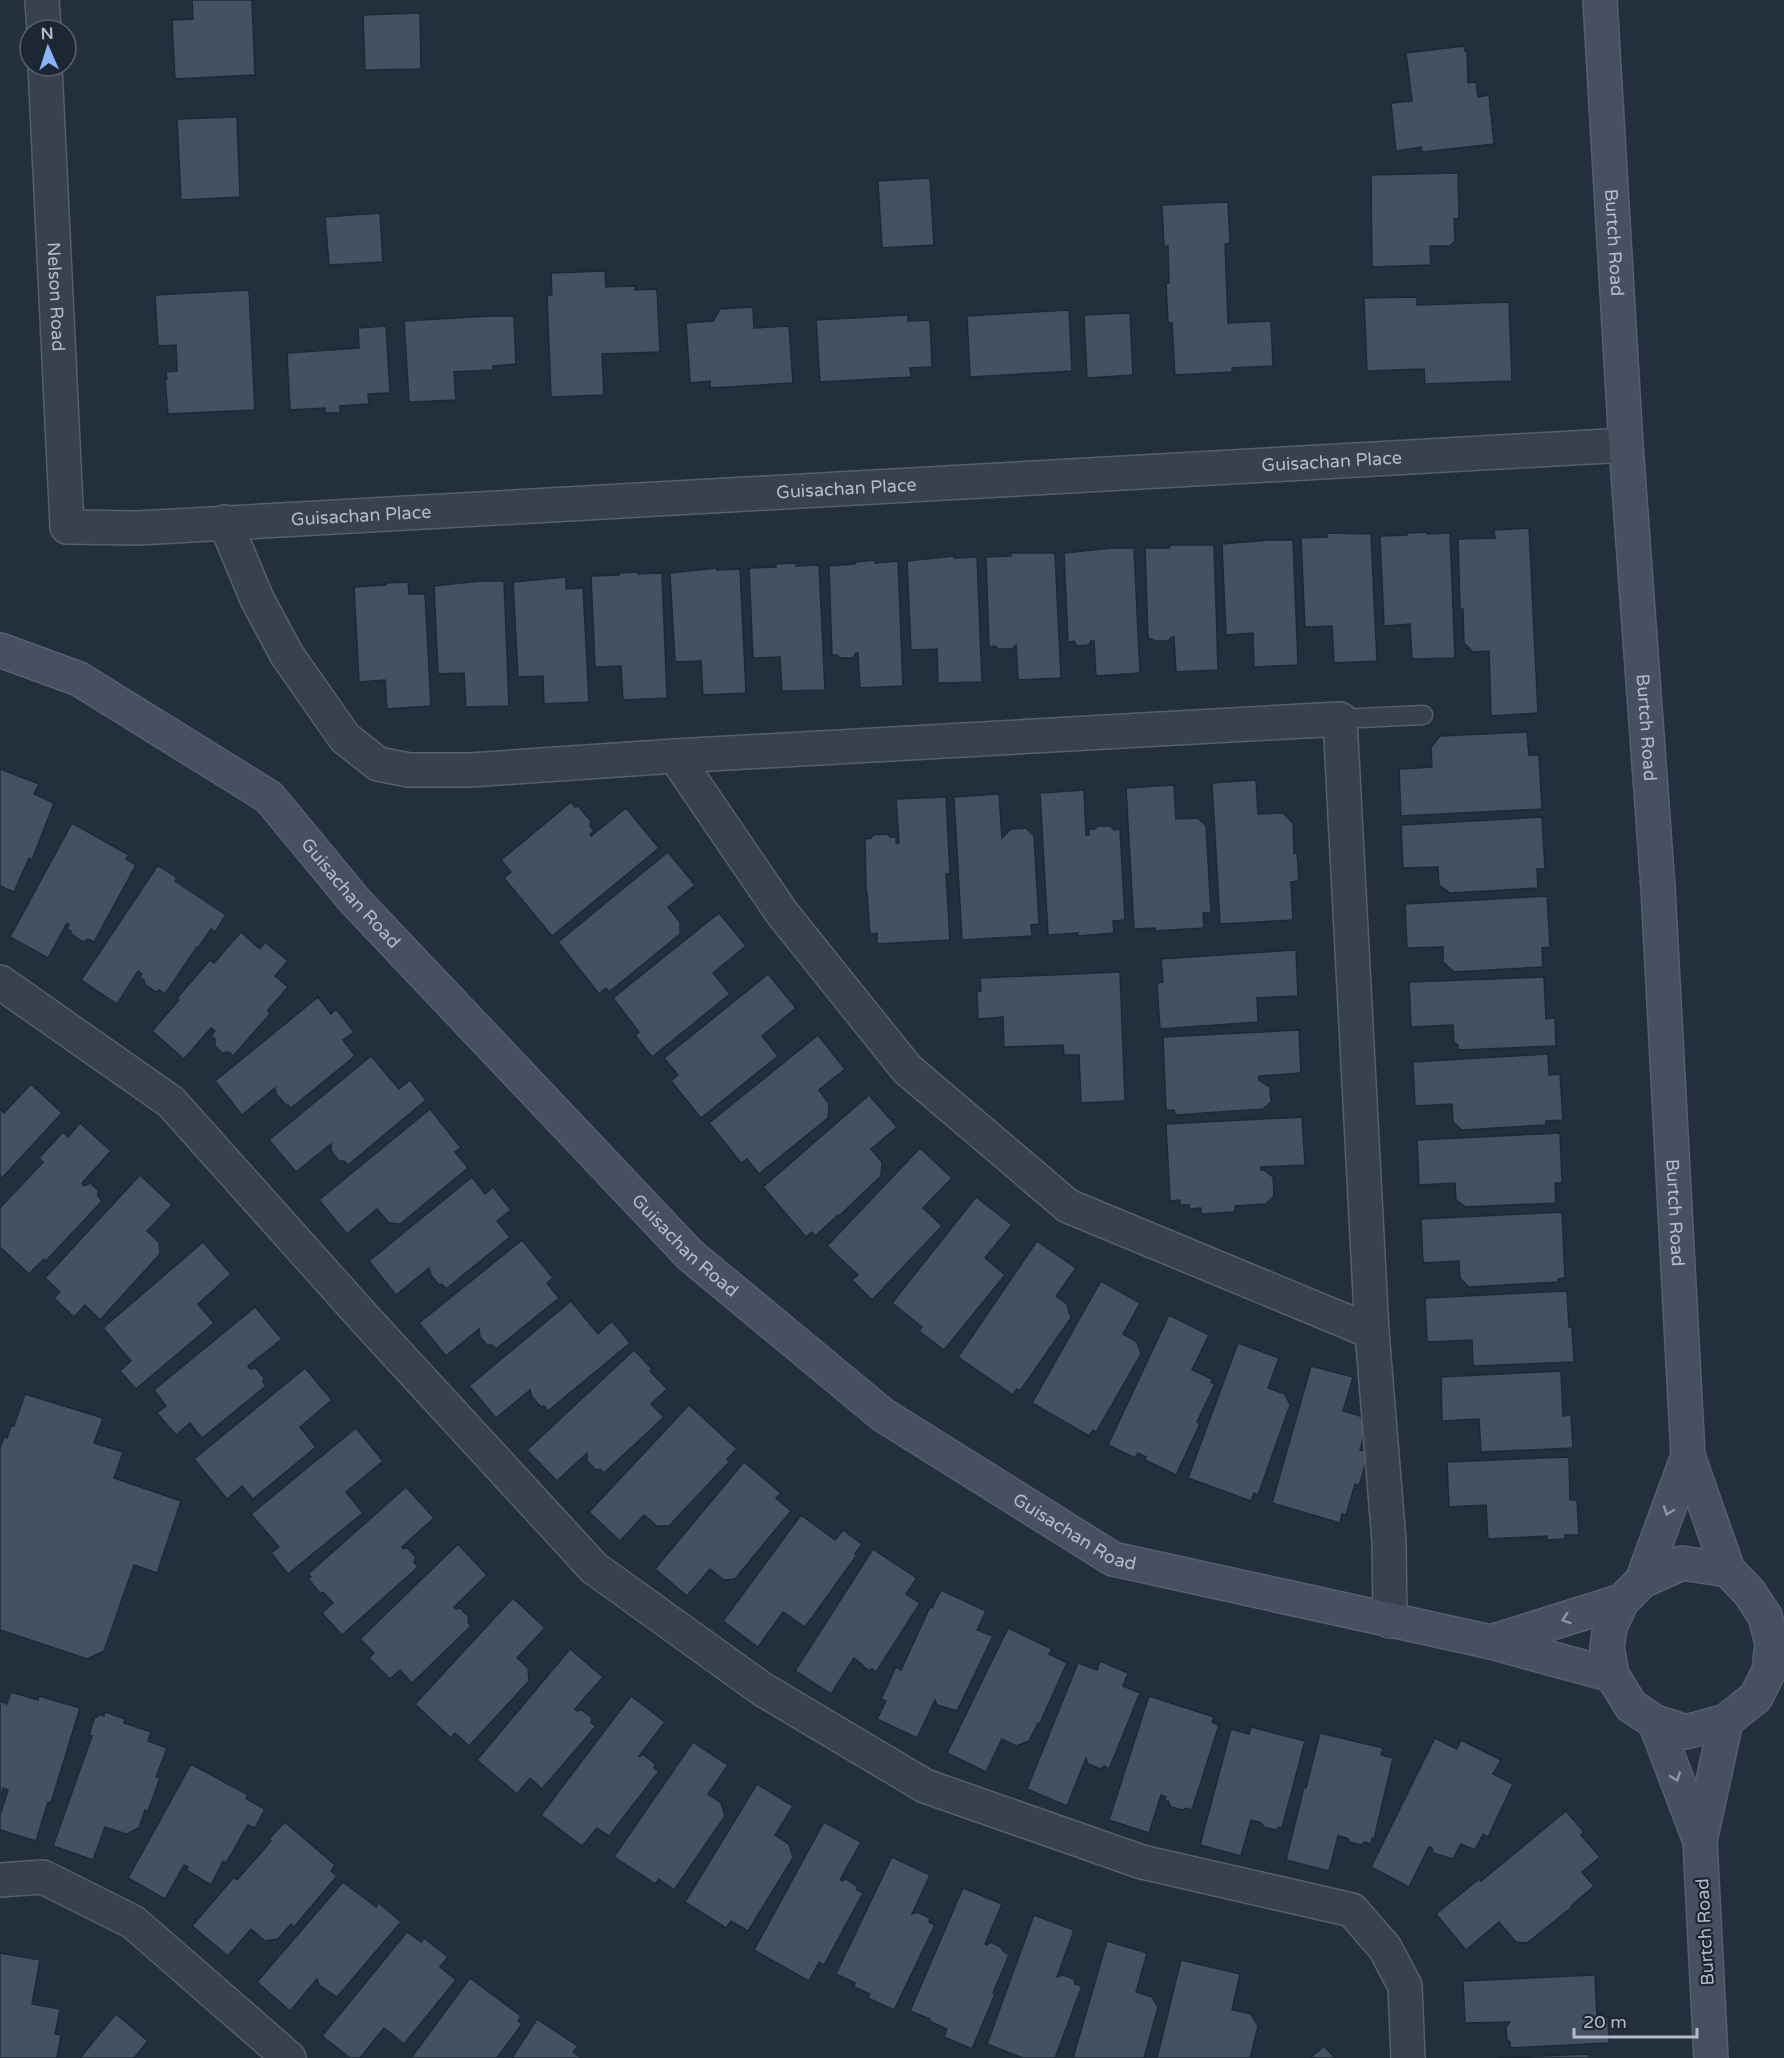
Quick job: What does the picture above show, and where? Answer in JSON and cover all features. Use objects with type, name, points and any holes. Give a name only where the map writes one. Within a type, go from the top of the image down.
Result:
[{"type":"main road","name":"Burtch Road","points":[[1600,0],[1626,445],[1658,888],[1688,1456],[1739,1581]]},
{"type":"main road","name":"Guisachan Road","points":[[0,650],[79,679],[269,797],[355,901],[690,1255],[883,1415],[1113,1559],[1491,1642],[1612,1675]]},
{"type":"main road","name":"Burtch Road","points":[[1632,1591],[1688,1456]]},
{"type":"main road","points":[[1739,1581],[1765,1616],[1772,1642],[1770,1690],[1726,1721],[1686,1732],[1655,1722],[1631,1707],[1612,1675],[1607,1647],[1610,1627],[1632,1591],[1682,1563],[1739,1581],[1784,1602]]},
{"type":"main road","name":"Guisachan Road","points":[[1491,1642],[1632,1591]]},
{"type":"main road","name":"Burtch Road","points":[[1711,2058],[1700,1841],[1726,1721]]},
{"type":"main road","name":"Burtch Road","points":[[1655,1722],[1700,1841]]},
{"type":"street","points":[[42,0],[43,18]]},
{"type":"street","name":"Nelson Road","points":[[46,78],[67,527]]},
{"type":"street","name":"Guisachan Place","points":[[67,527],[138,528],[1626,445]]},
{"type":"street","points":[[225,522],[257,599],[286,655],[345,738],[378,764],[409,770],[470,770],[675,756],[1340,719],[1372,1332],[1389,1541],[1390,1621]]},
{"type":"street","points":[[675,756],[782,913],[907,1070],[1068,1206],[1372,1332]]},
{"type":"street","points":[[0,982],[171,1102],[366,1320],[594,1568],[762,1689],[925,1786],[1142,1862],[1352,1910],[1385,1948],[1405,1986],[1408,2058]]},
{"type":"street","points":[[0,1880],[44,1877],[133,1922],[289,2058]]},
{"type":"lane","points":[[1340,719],[1423,715]]},
{"type":"building","points":[[192,0],[252,0],[255,75],[175,79],[172,20],[193,19]]},
{"type":"building","points":[[420,13],[421,69],[365,70],[363,15]]},
{"type":"building","points":[[1464,46],[1467,51],[1468,83],[1476,82],[1478,97],[1489,95],[1494,144],[1422,152],[1421,147],[1396,151],[1391,103],[1412,101],[1406,53]]},
{"type":"building","points":[[237,117],[240,197],[181,200],[177,119]]},
{"type":"building","points":[[1458,173],[1459,219],[1454,219],[1455,241],[1450,246],[1430,246],[1431,265],[1372,267],[1371,175]]},
{"type":"building","points":[[930,178],[934,245],[882,248],[878,181]]},
{"type":"building","points":[[1228,202],[1230,243],[1225,244],[1228,323],[1271,321],[1273,366],[1232,368],[1232,372],[1175,375],[1172,323],[1168,323],[1166,283],[1169,283],[1168,246],[1164,247],[1162,205]]},
{"type":"building","points":[[380,213],[383,262],[329,265],[325,217]]},
{"type":"building","points":[[605,271],[606,287],[635,286],[635,290],[657,289],[660,352],[602,354],[604,395],[551,397],[547,295],[552,295],[551,273]]},
{"type":"building","points":[[249,290],[255,410],[168,414],[165,379],[167,379],[166,372],[177,371],[176,345],[158,346],[155,295]]},
{"type":"building","points":[[1417,297],[1417,305],[1509,302],[1512,381],[1425,384],[1424,369],[1367,371],[1364,298]]},
{"type":"building","points":[[753,307],[754,328],[789,326],[793,383],[710,388],[710,381],[690,383],[686,323],[713,321],[720,309]]},
{"type":"building","points":[[1069,310],[1072,371],[970,377],[967,316]]},
{"type":"building","points":[[1130,313],[1133,375],[1087,378],[1084,315]]},
{"type":"building","points":[[908,315],[908,321],[930,320],[932,367],[910,368],[911,377],[820,382],[816,320]]},
{"type":"building","points":[[514,316],[516,364],[493,366],[493,370],[454,372],[456,400],[409,402],[404,321]]},
{"type":"building","points":[[386,326],[390,393],[368,394],[369,404],[340,406],[340,413],[325,413],[325,408],[290,410],[287,353],[359,348],[358,328]]},
{"type":"building","points":[[1529,528],[1538,713],[1491,716],[1489,651],[1473,652],[1464,643],[1463,609],[1460,610],[1458,539],[1495,538],[1494,530]]},
{"type":"building","points":[[1427,532],[1427,534],[1450,533],[1455,658],[1412,659],[1410,624],[1384,626],[1380,536]]},
{"type":"building","points":[[1327,533],[1371,534],[1377,661],[1334,663],[1332,626],[1305,627],[1301,538],[1327,537]]},
{"type":"building","points":[[1293,540],[1298,665],[1254,667],[1253,633],[1226,635],[1222,544]]},
{"type":"building","points":[[1170,545],[1214,545],[1218,670],[1176,672],[1174,637],[1168,641],[1148,638],[1145,548],[1169,548]]},
{"type":"building","points":[[1134,548],[1140,673],[1096,676],[1094,641],[1091,641],[1089,645],[1077,646],[1074,641],[1068,642],[1064,553]]},
{"type":"building","points":[[1011,553],[1055,553],[1061,678],[1018,680],[1016,645],[1012,649],[989,647],[986,557],[1011,556]]},
{"type":"building","points":[[954,556],[954,558],[977,557],[982,682],[938,683],[937,649],[911,650],[907,561]]},
{"type":"building","points":[[875,560],[875,563],[898,561],[903,686],[860,688],[858,653],[853,658],[840,658],[832,655],[829,566]]},
{"type":"building","points":[[796,563],[796,566],[819,565],[825,690],[782,691],[780,657],[753,658],[749,568],[776,567],[776,564]]},
{"type":"building","points":[[717,568],[717,570],[740,569],[746,693],[703,695],[701,661],[675,662],[670,573]]},
{"type":"building","points":[[638,572],[638,574],[662,573],[667,698],[623,700],[621,666],[595,667],[591,576]]},
{"type":"building","points":[[566,577],[566,589],[583,588],[589,702],[544,704],[543,676],[518,677],[513,582]]},
{"type":"building","points":[[504,581],[509,706],[466,707],[464,673],[438,674],[434,586]]},
{"type":"building","points":[[408,582],[409,594],[425,594],[431,706],[387,709],[385,680],[359,682],[354,587]]},
{"type":"building","points":[[1527,732],[1529,755],[1539,755],[1542,809],[1401,816],[1399,769],[1432,767],[1431,747],[1440,736]]},
{"type":"building","points":[[0,769],[39,784],[34,794],[54,803],[32,860],[29,858],[14,892],[0,886]]},
{"type":"building","points":[[1256,780],[1258,814],[1283,813],[1293,823],[1294,853],[1297,853],[1299,881],[1291,882],[1293,920],[1220,924],[1212,783]]},
{"type":"building","points":[[1174,785],[1176,819],[1198,818],[1206,826],[1211,913],[1203,913],[1204,928],[1155,931],[1155,928],[1134,929],[1126,788]]},
{"type":"building","points":[[1084,790],[1086,835],[1089,835],[1089,829],[1095,829],[1097,826],[1120,829],[1125,920],[1113,921],[1114,933],[1078,936],[1078,933],[1048,935],[1040,793]]},
{"type":"building","points":[[999,794],[1002,838],[1011,829],[1026,828],[1034,836],[1039,924],[1031,925],[1032,936],[962,940],[954,797]]},
{"type":"building","points":[[946,797],[950,874],[946,874],[950,940],[877,944],[877,933],[870,934],[865,839],[873,835],[887,834],[890,837],[896,837],[896,843],[899,843],[896,799]]},
{"type":"building","points":[[571,802],[575,807],[578,806],[591,821],[590,826],[594,831],[590,834],[591,836],[626,808],[659,848],[552,936],[504,878],[511,872],[501,860]]},
{"type":"building","points":[[1542,817],[1545,869],[1537,869],[1538,888],[1450,893],[1439,885],[1438,867],[1403,868],[1401,825]]},
{"type":"building","points":[[72,823],[129,855],[126,859],[136,865],[94,942],[88,939],[83,942],[72,935],[67,929],[69,925],[67,923],[48,958],[10,937]]},
{"type":"building","points":[[668,852],[695,885],[668,907],[680,922],[680,934],[609,992],[606,988],[599,994],[558,942]]},
{"type":"building","points":[[159,866],[177,878],[175,881],[226,915],[215,932],[211,929],[197,947],[165,994],[159,990],[156,992],[145,985],[144,980],[140,977],[142,974],[138,971],[117,1004],[81,980]]},
{"type":"building","points":[[1547,896],[1550,947],[1542,948],[1543,967],[1454,972],[1443,962],[1443,947],[1407,948],[1405,904]]},
{"type":"building","points":[[719,913],[746,946],[713,973],[730,994],[652,1057],[635,1035],[639,1032],[613,998]]},
{"type":"building","points":[[241,932],[260,949],[265,942],[288,961],[275,976],[288,987],[268,1010],[270,1014],[233,1056],[229,1052],[222,1053],[215,1046],[215,1039],[211,1036],[215,1031],[211,1028],[184,1059],[152,1031],[210,960],[214,963]]},
{"type":"building","points":[[1296,950],[1298,996],[1257,998],[1258,1022],[1160,1029],[1157,983],[1163,982],[1161,959]]},
{"type":"building","points":[[1120,972],[1125,1101],[1081,1103],[1079,1055],[1064,1055],[1063,1045],[1004,1047],[1003,1017],[978,1019],[977,991],[981,991],[980,978]]},
{"type":"building","points":[[768,974],[796,1008],[762,1036],[778,1056],[701,1118],[671,1081],[678,1075],[664,1058]]},
{"type":"building","points":[[1544,977],[1546,1019],[1555,1018],[1556,1046],[1458,1050],[1458,1045],[1454,1042],[1453,1025],[1411,1027],[1409,982]]},
{"type":"building","points":[[318,997],[331,1014],[336,1009],[354,1032],[343,1040],[355,1056],[291,1108],[276,1094],[275,1088],[242,1115],[215,1081]]},
{"type":"building","points":[[1299,1030],[1301,1073],[1259,1076],[1259,1080],[1270,1087],[1271,1102],[1263,1109],[1175,1115],[1174,1110],[1166,1110],[1163,1037]]},
{"type":"building","points":[[818,1035],[845,1069],[819,1090],[829,1104],[828,1118],[759,1174],[747,1159],[741,1163],[709,1123]]},
{"type":"building","points":[[1548,1054],[1549,1075],[1560,1074],[1563,1120],[1546,1121],[1546,1125],[1462,1130],[1453,1122],[1452,1104],[1415,1106],[1413,1062]]},
{"type":"building","points":[[371,1056],[399,1089],[410,1080],[426,1100],[348,1165],[344,1161],[339,1161],[331,1151],[331,1144],[296,1172],[269,1140]]},
{"type":"building","points":[[31,1084],[62,1113],[0,1180],[0,1109],[4,1113]]},
{"type":"building","points":[[869,1095],[897,1127],[871,1149],[882,1162],[881,1176],[815,1236],[812,1232],[806,1237],[763,1187]]},
{"type":"building","points":[[430,1109],[461,1148],[455,1152],[468,1168],[400,1224],[389,1223],[377,1209],[347,1234],[319,1200]]},
{"type":"building","points":[[1302,1117],[1305,1165],[1261,1167],[1261,1170],[1273,1177],[1274,1196],[1266,1204],[1235,1206],[1235,1212],[1201,1214],[1201,1208],[1189,1209],[1189,1205],[1180,1205],[1180,1200],[1170,1201],[1166,1124]]},
{"type":"building","points":[[80,1123],[111,1151],[82,1183],[84,1186],[90,1183],[98,1190],[98,1196],[102,1201],[46,1261],[44,1259],[29,1274],[0,1247],[0,1208],[43,1162],[39,1158],[63,1132],[68,1137]]},
{"type":"building","points":[[1560,1133],[1562,1183],[1555,1183],[1556,1203],[1466,1207],[1456,1200],[1455,1183],[1419,1185],[1417,1140]]},
{"type":"building","points":[[920,1148],[952,1178],[923,1208],[942,1226],[872,1300],[852,1280],[858,1275],[827,1246]]},
{"type":"building","points":[[140,1175],[172,1205],[147,1231],[159,1242],[160,1254],[100,1320],[85,1305],[74,1317],[54,1298],[60,1292],[45,1278]]},
{"type":"building","points":[[472,1177],[485,1194],[493,1187],[511,1210],[497,1221],[510,1237],[446,1289],[443,1285],[438,1284],[429,1268],[396,1295],[369,1261]]},
{"type":"building","points":[[976,1197],[1012,1225],[985,1258],[1005,1275],[944,1350],[919,1331],[922,1327],[892,1303]]},
{"type":"building","points":[[1562,1212],[1565,1278],[1558,1279],[1558,1282],[1469,1287],[1460,1278],[1459,1261],[1423,1263],[1421,1219]]},
{"type":"building","points":[[522,1240],[553,1278],[547,1283],[559,1298],[496,1349],[492,1345],[487,1345],[480,1337],[479,1329],[446,1356],[419,1323]]},
{"type":"building","points":[[1037,1241],[1076,1268],[1056,1296],[1067,1304],[1071,1318],[1020,1391],[1017,1389],[1013,1395],[958,1357]]},
{"type":"building","points":[[203,1242],[231,1274],[198,1304],[214,1323],[136,1389],[120,1371],[131,1361],[103,1328]]},
{"type":"building","points":[[1101,1281],[1140,1303],[1123,1334],[1137,1342],[1141,1354],[1096,1432],[1093,1430],[1089,1436],[1032,1403]]},
{"type":"building","points":[[1567,1291],[1574,1362],[1473,1366],[1472,1340],[1427,1342],[1425,1298]]},
{"type":"building","points":[[571,1301],[598,1334],[612,1321],[630,1343],[548,1411],[532,1397],[530,1390],[496,1418],[469,1386]]},
{"type":"building","points":[[255,1307],[282,1339],[248,1366],[250,1369],[256,1368],[264,1378],[263,1382],[266,1386],[202,1438],[190,1423],[176,1435],[157,1413],[166,1406],[154,1390]]},
{"type":"building","points":[[1169,1315],[1209,1335],[1192,1370],[1212,1379],[1211,1382],[1215,1384],[1197,1422],[1200,1424],[1176,1475],[1145,1460],[1146,1457],[1138,1453],[1135,1458],[1108,1445]]},
{"type":"building","points":[[1238,1343],[1279,1358],[1268,1388],[1285,1394],[1290,1405],[1258,1495],[1254,1493],[1251,1501],[1188,1478]]},
{"type":"building","points":[[634,1350],[667,1389],[651,1404],[664,1417],[604,1473],[600,1469],[596,1470],[587,1461],[587,1453],[557,1481],[527,1450]]},
{"type":"building","points":[[1311,1366],[1353,1377],[1343,1411],[1360,1416],[1366,1428],[1360,1450],[1369,1452],[1359,1486],[1355,1484],[1346,1515],[1342,1514],[1340,1523],[1272,1503]]},
{"type":"building","points":[[305,1368],[332,1400],[300,1427],[316,1447],[253,1499],[242,1486],[227,1499],[194,1459]]},
{"type":"building","points":[[1561,1371],[1563,1416],[1571,1415],[1573,1448],[1481,1452],[1479,1419],[1442,1421],[1441,1377]]},
{"type":"building","points":[[25,1394],[103,1418],[94,1443],[123,1452],[114,1478],[181,1501],[157,1573],[134,1565],[104,1651],[87,1659],[0,1630],[0,1448],[11,1426],[14,1426]]},
{"type":"building","points":[[689,1405],[737,1449],[727,1459],[729,1462],[669,1526],[657,1526],[644,1515],[620,1541],[589,1512]]},
{"type":"building","points":[[356,1428],[383,1461],[346,1492],[363,1513],[288,1574],[271,1553],[279,1547],[251,1514]]},
{"type":"building","points":[[1569,1457],[1570,1500],[1577,1500],[1579,1535],[1565,1535],[1565,1539],[1547,1540],[1547,1536],[1488,1539],[1486,1505],[1449,1507],[1447,1462]]},
{"type":"building","points":[[744,1462],[781,1493],[776,1498],[791,1511],[735,1579],[724,1580],[710,1569],[687,1596],[655,1569]]},
{"type":"building","points":[[406,1487],[434,1518],[402,1547],[407,1548],[416,1557],[414,1562],[418,1567],[342,1635],[322,1613],[333,1603],[323,1592],[321,1594],[308,1579],[311,1577],[308,1574]]},
{"type":"building","points":[[801,1515],[835,1540],[843,1530],[862,1544],[855,1554],[857,1555],[805,1627],[783,1612],[758,1647],[723,1621]]},
{"type":"building","points":[[458,1544],[487,1575],[454,1607],[460,1608],[469,1617],[468,1622],[471,1626],[412,1683],[400,1670],[390,1679],[369,1658],[374,1653],[360,1639]]},
{"type":"building","points":[[873,1549],[917,1578],[906,1594],[920,1603],[876,1672],[872,1669],[869,1671],[854,1658],[831,1694],[795,1671]]},
{"type":"building","points":[[941,1590],[986,1611],[977,1630],[993,1636],[957,1711],[937,1705],[935,1700],[917,1738],[877,1719],[886,1701],[881,1699],[896,1667],[901,1670],[930,1607],[932,1608]]},
{"type":"building","points":[[513,1598],[545,1628],[517,1658],[528,1668],[529,1681],[469,1746],[455,1733],[451,1738],[415,1704]]},
{"type":"building","points":[[1008,1628],[1052,1649],[1049,1654],[1067,1663],[1040,1723],[1029,1741],[1016,1746],[1002,1739],[986,1772],[947,1753]]},
{"type":"building","points":[[570,1649],[603,1677],[575,1709],[582,1710],[592,1718],[591,1723],[596,1726],[542,1789],[530,1778],[517,1794],[477,1760]]},
{"type":"building","points":[[1100,1661],[1128,1673],[1123,1686],[1140,1693],[1109,1769],[1104,1766],[1101,1769],[1088,1764],[1086,1758],[1067,1806],[1027,1789],[1078,1663],[1097,1670]]},
{"type":"building","points":[[11,1692],[38,1700],[39,1696],[80,1708],[51,1803],[48,1802],[36,1841],[0,1830],[0,1815],[8,1790],[3,1788],[0,1793],[0,1701],[7,1704]]},
{"type":"building","points":[[631,1696],[665,1722],[639,1756],[644,1755],[655,1764],[654,1768],[659,1771],[609,1836],[597,1828],[582,1846],[541,1815]]},
{"type":"building","points":[[1149,1696],[1214,1717],[1212,1722],[1219,1725],[1192,1810],[1171,1807],[1168,1801],[1164,1800],[1166,1797],[1161,1795],[1149,1833],[1109,1820]]},
{"type":"building","points":[[105,1712],[125,1719],[124,1723],[151,1732],[148,1741],[167,1748],[156,1777],[160,1778],[139,1828],[126,1834],[105,1827],[93,1860],[53,1846],[92,1736],[89,1735],[95,1717],[99,1714],[104,1716]]},
{"type":"building","points":[[1251,1727],[1305,1741],[1282,1828],[1279,1827],[1276,1830],[1264,1827],[1261,1823],[1251,1820],[1241,1856],[1200,1845],[1231,1729],[1249,1734]]},
{"type":"building","points":[[1320,1733],[1383,1748],[1381,1755],[1393,1758],[1374,1839],[1372,1838],[1371,1844],[1365,1842],[1361,1845],[1338,1836],[1329,1871],[1286,1860]]},
{"type":"building","points":[[1435,1738],[1457,1749],[1461,1740],[1501,1760],[1493,1774],[1513,1784],[1488,1837],[1483,1834],[1475,1850],[1461,1844],[1453,1859],[1433,1853],[1432,1848],[1429,1847],[1409,1887],[1371,1867]]},
{"type":"building","points":[[693,1742],[728,1765],[708,1794],[721,1803],[725,1816],[674,1890],[659,1879],[655,1884],[614,1857]]},
{"type":"building","points":[[191,1764],[248,1795],[246,1799],[265,1809],[255,1828],[248,1825],[226,1863],[223,1861],[211,1885],[186,1870],[188,1867],[184,1865],[165,1899],[128,1878]]},
{"type":"building","points":[[757,1784],[793,1806],[775,1835],[789,1844],[793,1858],[748,1931],[731,1921],[726,1928],[685,1902]]},
{"type":"building","points":[[1566,1811],[1584,1832],[1581,1835],[1600,1857],[1582,1872],[1594,1886],[1527,1943],[1516,1942],[1499,1922],[1466,1950],[1436,1914],[1479,1879],[1481,1881]]},
{"type":"building","points":[[824,1822],[861,1842],[840,1880],[846,1879],[863,1893],[824,1965],[819,1962],[809,1981],[754,1950]]},
{"type":"building","points":[[286,1823],[335,1865],[331,1871],[337,1876],[294,1927],[291,1924],[278,1939],[265,1941],[251,1929],[228,1956],[192,1926],[234,1877],[237,1880],[271,1841],[269,1839]]},
{"type":"building","points":[[892,1857],[930,1875],[912,1914],[917,1912],[930,1918],[929,1922],[935,1925],[894,2010],[868,1998],[870,1994],[854,1987],[855,1983],[836,1974]]},
{"type":"building","points":[[343,1882],[376,1907],[379,1903],[401,1922],[337,1997],[319,1985],[317,1979],[290,2011],[257,1982]]},
{"type":"building","points":[[963,1888],[1002,1904],[985,1944],[990,1942],[1001,1947],[1009,1955],[972,2049],[944,2037],[947,2029],[910,2011]]},
{"type":"building","points":[[1034,1915],[1074,1930],[1057,1977],[1063,1975],[1074,1979],[1075,1984],[1082,1986],[1055,2058],[1023,2058],[987,2044]]},
{"type":"building","points":[[407,1932],[421,1942],[424,1938],[448,1957],[440,1967],[456,1980],[404,2044],[384,2028],[360,2058],[350,2058],[322,2036]]},
{"type":"building","points":[[1107,1941],[1147,1953],[1136,1992],[1152,1997],[1158,2007],[1144,2058],[1073,2058]]},
{"type":"building","points":[[0,1953],[40,1960],[32,2004],[60,2009],[55,2034],[61,2035],[57,2058],[0,2058]]},
{"type":"building","points":[[1181,1960],[1240,1974],[1232,2010],[1251,2014],[1258,2026],[1250,2058],[1157,2058]]},
{"type":"building","points":[[1595,1975],[1597,2018],[1608,2017],[1609,2043],[1510,2048],[1506,2027],[1510,2022],[1465,2023],[1463,1981]]},
{"type":"building","points":[[470,1978],[521,2016],[518,2021],[522,2024],[497,2058],[411,2058]]},
{"type":"building","points":[[116,2014],[148,2041],[134,2058],[80,2058]]},
{"type":"building","points":[[537,2019],[578,2046],[573,2052],[582,2058],[512,2058]]},
{"type":"building","points":[[1324,2046],[1335,2058],[1310,2058]]},
{"type":"building","points":[[1589,2054],[1589,2058],[1498,2058]]}]
